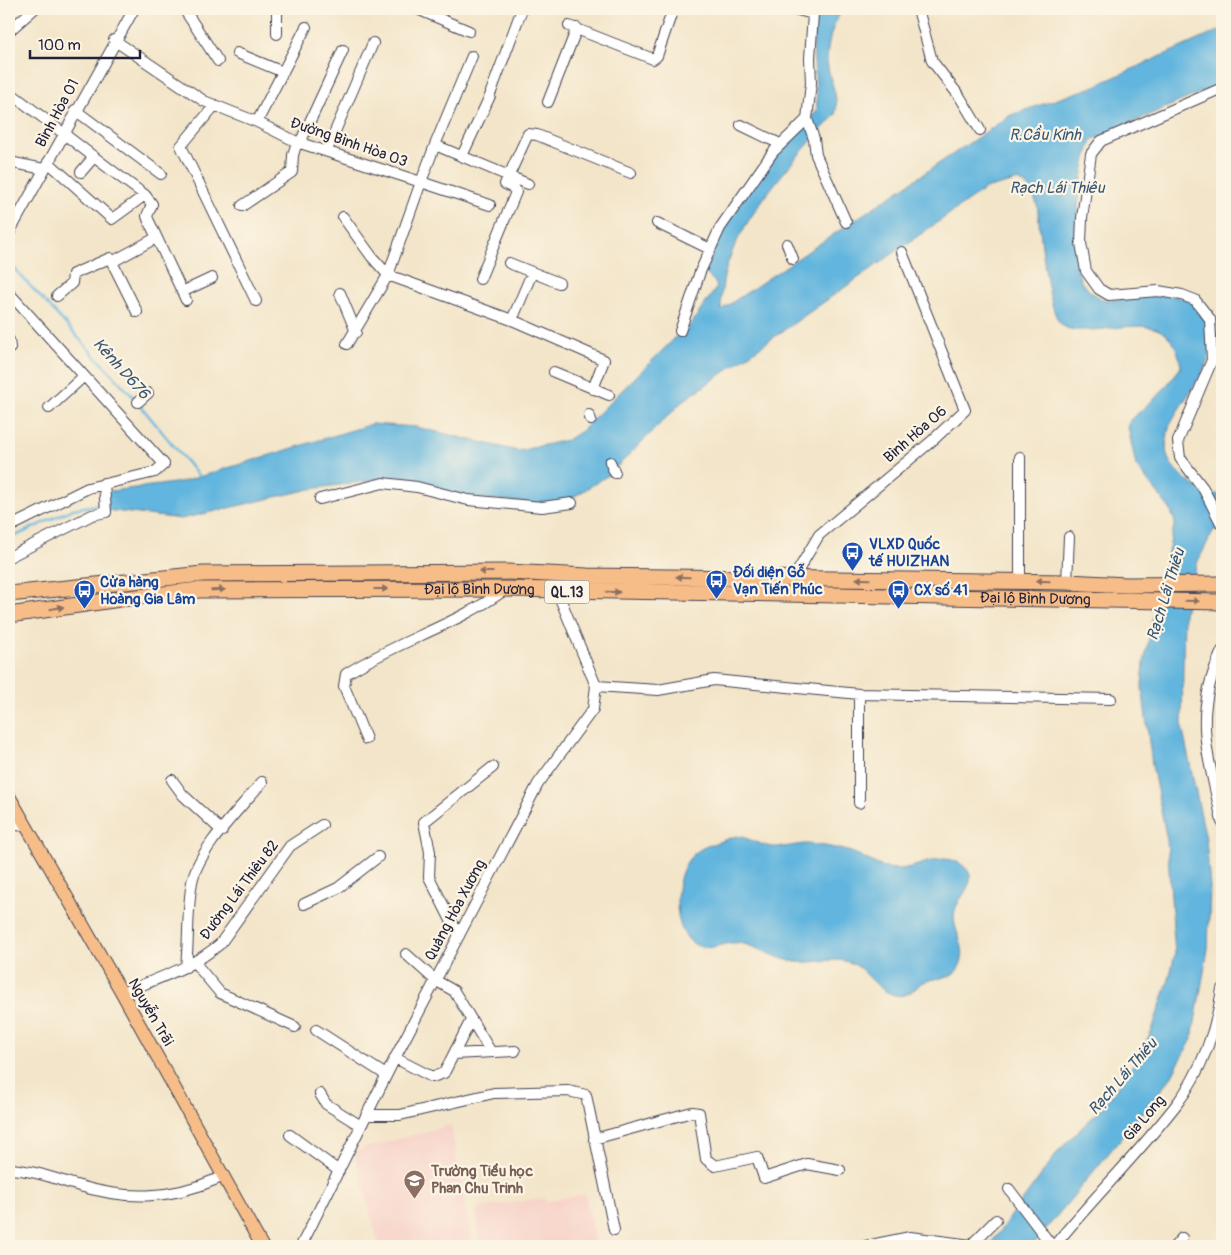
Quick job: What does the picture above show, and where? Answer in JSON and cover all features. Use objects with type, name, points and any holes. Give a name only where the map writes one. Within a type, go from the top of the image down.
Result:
[{"type":"highway","name":"Đại lộ Bình Dương","points":[[9,593],[203,574],[507,572],[587,576],[1067,582],[1127,592],[1222,602]]},
{"type":"highway","points":[[506,589],[507,572]]},
{"type":"highway","points":[[814,578],[815,595]]},
{"type":"highway","points":[[962,580],[963,597]]},
{"type":"highway","name":"Đại lộ Bình Dương","points":[[9,615],[120,598],[199,590],[506,589],[963,597],[1127,592],[1222,584]]},
{"type":"main road","name":"Nguyễn Trãi","points":[[9,796],[16,825]]},
{"type":"main road","name":"Nguyễn Trãi","points":[[9,813],[89,945],[262,1246]]},
{"type":"main road","name":"Nguyễn Trãi","points":[[89,945],[122,994],[197,1135],[217,1179],[254,1246]]},
{"type":"street","points":[[9,31],[34,9]]},
{"type":"street","name":"Bình Hòa 01","points":[[9,233],[114,40],[134,9]]},
{"type":"street","points":[[184,9],[218,62]]},
{"type":"street","points":[[276,9],[277,34]]},
{"type":"street","points":[[417,9],[469,31]]},
{"type":"street","points":[[462,156],[491,94],[522,9]]},
{"type":"street","points":[[548,102],[573,27],[653,59],[657,56],[673,9]]},
{"type":"street","points":[[794,9],[815,11],[810,58],[811,83],[806,119],[814,139],[816,155],[846,222]]},
{"type":"street","points":[[918,9],[932,61],[960,97],[980,130]]},
{"type":"street","points":[[257,122],[306,27]]},
{"type":"street","name":"Đường Bình Hòa 03","points":[[114,40],[204,101],[257,122],[298,143],[327,150],[421,182],[388,275],[356,332],[347,344]]},
{"type":"street","points":[[327,150],[373,43]]},
{"type":"street","points":[[242,206],[292,172],[298,143],[343,50]]},
{"type":"street","points":[[236,54],[283,72]]},
{"type":"street","points":[[472,56],[421,182],[490,205]]},
{"type":"street","points":[[1222,88],[1101,142],[1092,154],[1082,218],[1081,243],[1086,271],[1099,289],[1109,294],[1158,291],[1182,295],[1195,300],[1210,319],[1212,360],[1178,441],[1180,458],[1203,488],[1222,525]]},
{"type":"street","points":[[9,92],[63,132],[93,158],[145,195],[152,204],[147,216],[184,296],[212,278]]},
{"type":"street","points":[[215,105],[181,146],[256,301]]},
{"type":"street","points":[[75,110],[161,174]]},
{"type":"street","points":[[680,331],[700,272],[720,228],[780,144],[806,119]]},
{"type":"street","points":[[741,125],[780,144]]},
{"type":"street","points":[[480,279],[516,192],[515,189],[506,184],[526,136],[531,134],[631,172]]},
{"type":"street","points":[[435,145],[528,184]]},
{"type":"street","points":[[81,172],[93,158]]},
{"type":"street","points":[[9,162],[46,166],[112,219],[145,195]]},
{"type":"street","points":[[344,217],[372,257],[388,275],[512,320],[604,360],[593,388]]},
{"type":"street","points":[[657,223],[710,250]]},
{"type":"street","points":[[112,262],[156,238]]},
{"type":"street","points":[[786,244],[793,259]]},
{"type":"street","name":"Bình Hòa 06","points":[[792,579],[819,535],[933,440],[965,410],[903,254]]},
{"type":"street","points":[[56,296],[72,283],[73,274],[110,258],[137,312]]},
{"type":"street","points":[[510,263],[559,284]]},
{"type":"street","points":[[512,320],[532,273]]},
{"type":"street","points":[[9,293],[84,376],[125,414],[164,464],[155,472],[104,483],[74,494],[9,527]]},
{"type":"street","points":[[340,293],[356,332]]},
{"type":"street","points":[[554,372],[609,396]]},
{"type":"street","points":[[49,408],[84,376]]},
{"type":"street","points":[[138,402],[148,393]]},
{"type":"street","points":[[1020,457],[1020,581]]},
{"type":"street","points":[[610,462],[615,473]]},
{"type":"street","points":[[9,556],[92,515],[106,512],[104,483]]},
{"type":"street","points":[[320,499],[384,483],[417,487],[468,500],[542,507],[572,503]]},
{"type":"street","points":[[1067,582],[1070,537]]},
{"type":"street","points":[[366,739],[344,686],[346,674],[371,658],[482,607],[506,589]]},
{"type":"street","points":[[557,591],[596,686],[658,690],[714,680],[859,694],[1112,699]]},
{"type":"street","points":[[1222,651],[1209,680],[1204,724],[1222,822]]},
{"type":"street","name":"Quảng Hòa Xương","points":[[301,1246],[386,1075],[538,784],[593,709],[596,686]]},
{"type":"street","points":[[858,803],[859,694]]},
{"type":"street","points":[[459,936],[429,877],[430,852],[424,822],[493,767]]},
{"type":"street","points":[[172,780],[183,795],[222,831]]},
{"type":"street","points":[[262,782],[201,857],[192,882],[191,965],[220,992],[295,1027]]},
{"type":"street","name":"Đường Lái Thiêu 82","points":[[122,994],[191,965],[220,944],[290,846],[322,825]]},
{"type":"street","points":[[304,904],[338,888],[378,857]]},
{"type":"street","points":[[406,954],[436,980],[454,991],[491,1052]]},
{"type":"street","name":"Gia Long","points":[[1053,1246],[1177,1104],[1201,1064],[1221,1002],[1222,989]]},
{"type":"street","points":[[395,1058],[432,1077],[444,1073],[471,1020]]},
{"type":"street","points":[[316,1030],[386,1075]]},
{"type":"street","points":[[454,1054],[515,1051]]},
{"type":"street","points":[[367,1114],[400,1115],[494,1093],[568,1091],[586,1095],[614,1230]]},
{"type":"street","points":[[320,1094],[326,1104],[361,1126]]},
{"type":"street","points":[[594,1140],[692,1112],[699,1113],[706,1159],[715,1166],[757,1157],[764,1178],[807,1164],[840,1170]]},
{"type":"street","points":[[290,1135],[339,1171]]},
{"type":"street","points":[[9,1169],[47,1175],[77,1185],[130,1197],[156,1196],[180,1192],[217,1179]]},
{"type":"street","points":[[1009,1188],[1053,1246]]},
{"type":"street","points":[[871,1244],[910,1237],[971,1245],[996,1220]]},
{"type":"shaded area","name":"Trường Tiểu học Phan Chu Trinh","points":[[451,1125],[472,1246],[379,1246],[354,1151]]},
{"type":"shaded area","points":[[585,1194],[596,1246],[480,1246],[476,1208],[544,1198],[546,1202]]},
{"type":"water","points":[[821,9],[845,9],[836,20],[830,36],[827,61],[836,97],[835,115],[771,188],[743,230],[732,251],[725,272],[721,310],[1011,115],[1090,88],[1222,29],[1222,83],[1092,140],[1080,189],[1076,229],[1077,266],[1080,279],[1093,293],[1103,299],[1111,300],[1155,293],[1181,298],[1195,304],[1204,311],[1209,327],[1211,344],[1207,363],[1174,416],[1167,436],[1166,448],[1170,462],[1182,476],[1198,488],[1215,494],[1222,494],[1222,527],[1213,531],[1198,561],[1184,612],[1182,727],[1206,839],[1210,887],[1208,949],[1192,1039],[1170,1079],[1032,1246],[989,1246],[1061,1148],[1104,1106],[1137,1059],[1152,1030],[1175,954],[1167,840],[1152,765],[1142,686],[1144,663],[1153,617],[1175,522],[1170,509],[1136,466],[1128,427],[1130,420],[1160,394],[1181,367],[1176,349],[1169,337],[1159,330],[1133,326],[1078,330],[1062,325],[1052,305],[1048,288],[1037,204],[1030,189],[1019,180],[985,189],[683,401],[610,474],[569,500],[542,504],[467,497],[382,479],[310,489],[181,519],[106,510],[103,492],[182,482],[372,424],[416,427],[518,451],[567,440],[581,431],[682,331],[689,327],[717,287],[714,281],[704,272],[722,229],[782,145],[817,111],[813,44],[814,31]]},
{"type":"water","points":[[736,836],[773,847],[804,844],[833,848],[851,852],[882,867],[894,869],[902,869],[946,859],[962,865],[968,870],[970,881],[955,910],[954,917],[962,949],[961,963],[952,975],[926,981],[909,993],[896,995],[884,990],[856,965],[848,962],[831,960],[796,962],[740,943],[706,948],[692,943],[681,927],[677,905],[679,884],[685,865],[696,852],[703,848]]},
{"type":"waterway","name":"Kênh D676","points":[[9,263],[136,400]]},
{"type":"waterway","name":"Kênh D676","points":[[139,404],[201,479]]},
{"type":"waterway","points":[[9,539],[73,509],[102,504]]},
{"type":"place","name":"VLXD Quốc tế HUIZHAN","points":[[853,572]]},
{"type":"place","name":"Đối diện Gỗ Vạn Tiến Phúc","points":[[717,600]]},
{"type":"place","name":"CX số 41","points":[[898,609]]},
{"type":"place","name":"Cửa hàng Hoàng Gia Lâm","points":[[84,610]]},
{"type":"place","name":"Trường Tiểu học Phan Chu Trinh","points":[[415,1199]]},
{"type":"water label","name":"R.Cầu Kinh","points":[[1045,134]]},
{"type":"water label","name":"Rạch Lái Thiêu","points":[[1057,187]]},
{"type":"water label","name":"Rạch Lái Thiêu","points":[[1165,594]]},
{"type":"water label","name":"Rạch Lái Thiêu","points":[[1122,1076]]}]
